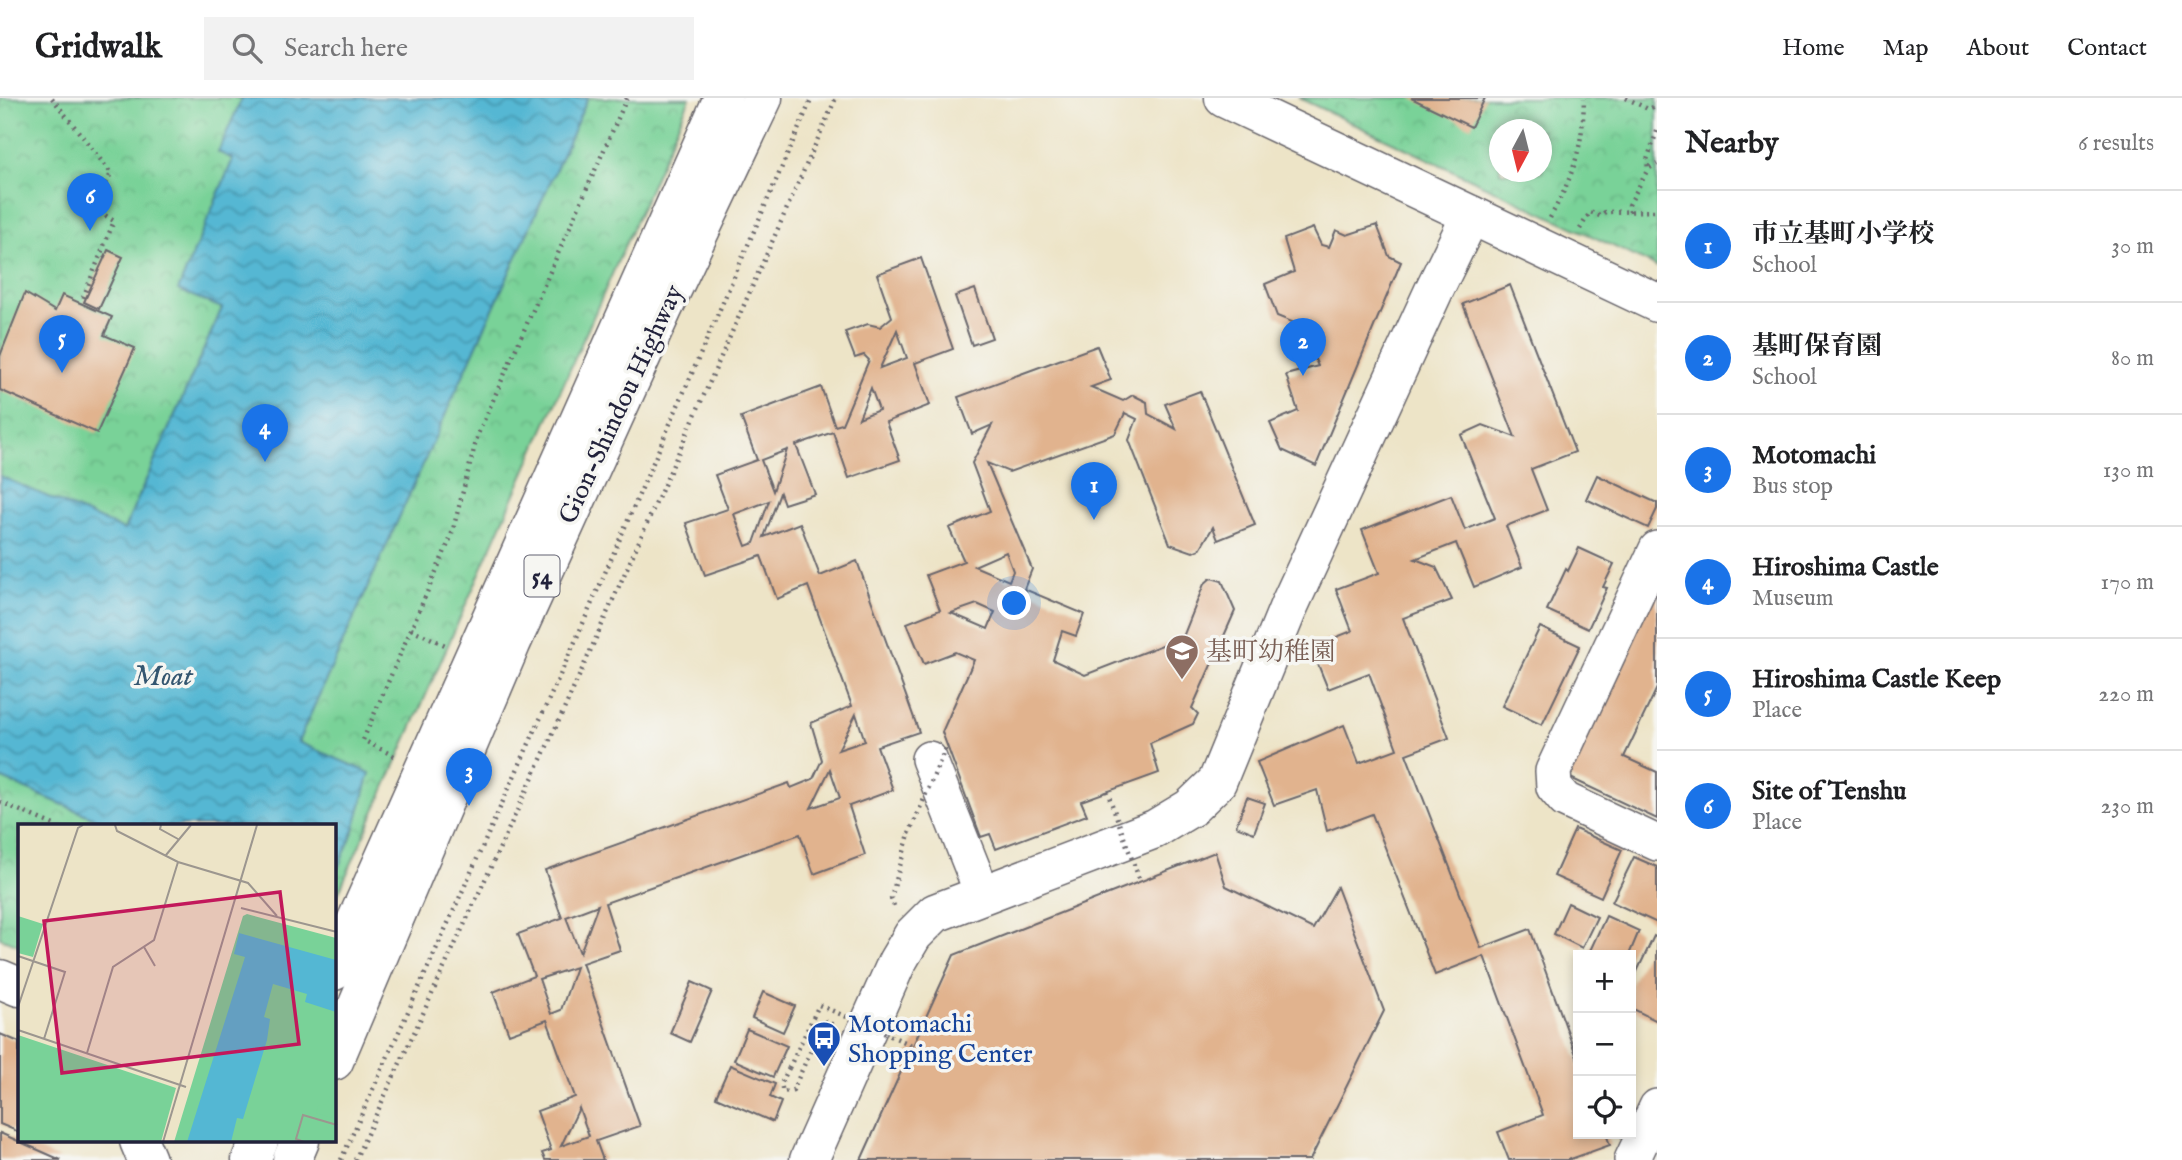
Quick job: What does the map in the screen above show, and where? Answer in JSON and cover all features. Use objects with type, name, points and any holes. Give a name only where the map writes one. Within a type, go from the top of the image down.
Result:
[{"type":"main road","name":"Gion-Shindou Highway","points":[[336,967],[723,98]]},
{"type":"main road","name":"Gion-Shindou Highway","points":[[336,1056],[503,662],[663,309],[763,98]]},
{"type":"main road","points":[[1224,98],[1657,303]]},
{"type":"main road","points":[[809,1160],[897,962],[914,935],[934,913],[1155,829],[1190,808],[1217,782],[1289,606],[1471,215]]},
{"type":"main road","points":[[0,979],[18,987]]},
{"type":"main road","points":[[139,1142],[147,1160]]},
{"type":"main road","points":[[251,1160],[259,1142]]},
{"type":"main road","points":[[292,1160],[300,1142]]},
{"type":"street","points":[[1657,549],[1553,771],[1554,787],[1565,800],[1657,844]]},
{"type":"street","points":[[938,753],[983,895]]},
{"type":"street","points":[[1632,1160],[1657,1107]]},
{"type":"path","points":[[52,98],[111,173],[95,209],[114,221],[80,303]]},
{"type":"path","points":[[400,759],[363,740],[451,537],[478,434],[626,98]]},
{"type":"path","points":[[341,1160],[556,685],[812,98]]},
{"type":"path","points":[[355,1160],[568,701],[836,98]]},
{"type":"path","points":[[1548,222],[1569,184],[1578,159],[1584,125],[1584,98]]},
{"type":"path","points":[[1626,98],[1648,109],[1657,103]]},
{"type":"path","points":[[1648,169],[1647,160],[1657,131]]},
{"type":"path","points":[[1630,212],[1629,205],[1648,169],[1657,164]]},
{"type":"path","points":[[1583,225],[1590,212],[1600,216],[1605,212],[1657,211]]},
{"type":"path","points":[[411,629],[449,647]]},
{"type":"path","points":[[894,906],[891,898],[909,834],[938,753]]},
{"type":"path","points":[[1107,791],[1140,881]]},
{"type":"path","points":[[0,802],[51,824]]},
{"type":"path","points":[[834,1025],[824,1021],[793,1090],[783,1092],[781,1084],[819,1005],[914,1046]]},
{"type":"green space","points":[[0,98],[690,98],[336,898],[336,824],[18,824],[18,945],[0,938]]},
{"type":"green space","points":[[1299,98],[1657,98],[1657,267]]},
{"type":"water","name":"Moat","points":[[242,98],[588,98],[298,742],[370,773],[354,830],[336,872],[336,824],[108,824],[0,778],[0,476],[124,530],[222,308],[178,290],[233,159],[218,152]]},
{"type":"building","points":[[1411,98],[1485,98],[1471,127]]},
{"type":"building","points":[[1377,225],[1389,256],[1401,262],[1316,466],[1282,450],[1270,423],[1298,411],[1286,375],[1318,366],[1304,334],[1294,331],[1297,324],[1277,316],[1265,284],[1294,272],[1284,239],[1313,228],[1321,245],[1329,247],[1336,230],[1347,235]]},
{"type":"building","points":[[108,250],[123,257],[99,309],[84,302]]},
{"type":"building","points":[[921,258],[953,349],[915,363],[930,405],[886,422],[900,460],[849,478],[833,432],[796,445],[815,494],[784,504],[780,493],[764,537],[800,523],[820,576],[857,561],[919,732],[877,746],[893,790],[849,806],[865,855],[814,874],[800,834],[605,903],[620,950],[582,963],[640,1126],[596,1141],[603,1160],[545,1160],[542,1153],[551,1150],[537,1111],[575,1097],[547,1020],[509,1034],[493,992],[534,976],[518,934],[562,918],[545,870],[789,783],[791,788],[813,779],[822,760],[811,723],[852,706],[808,586],[777,599],[761,556],[705,575],[686,523],[728,509],[715,475],[757,460],[741,417],[821,387],[835,426],[842,424],[869,360],[864,355],[855,358],[845,332],[868,324],[880,327],[892,317],[877,274]],"holes":[[[897,330],[907,358],[880,368]],[[871,388],[879,410],[859,418]],[[787,450],[773,491],[761,460]],[[769,501],[754,543],[746,546],[734,514]],[[856,714],[865,741],[838,750]],[[830,769],[840,798],[811,808]],[[598,905],[580,953],[566,917]],[[576,967],[561,1010],[551,1014],[539,979]],[[579,1108],[589,1136],[561,1146]]]},
{"type":"building","points":[[1510,285],[1575,452],[1531,469],[1547,510],[1506,526],[1522,567],[1474,587],[1456,543],[1415,559],[1436,567],[1452,600],[1403,618],[1449,738],[1406,754],[1481,948],[1530,929],[1573,1046],[1573,1139],[1608,1139],[1610,1145],[1568,1160],[1509,1160],[1498,1132],[1543,1115],[1484,956],[1435,975],[1372,814],[1327,831],[1317,790],[1274,805],[1257,762],[1344,725],[1359,763],[1397,749],[1369,673],[1328,689],[1311,647],[1352,631],[1336,589],[1379,573],[1362,530],[1451,495],[1465,530],[1495,518],[1461,435],[1483,425],[1515,437],[1463,304]]},
{"type":"building","points":[[975,289],[992,338],[972,345],[955,296]]},
{"type":"building","points":[[25,293],[55,311],[62,295],[112,317],[104,335],[135,348],[97,433],[0,390],[0,356]]},
{"type":"building","points":[[1097,346],[1111,380],[1091,387],[1123,401],[1133,395],[1147,402],[1148,414],[1176,429],[1165,404],[1200,391],[1255,525],[1218,540],[1213,527],[1200,549],[1193,552],[1170,544],[1129,440],[1137,419],[1125,413],[1115,434],[1009,472],[987,463],[1032,569],[1024,589],[1084,614],[1076,636],[1062,631],[1053,660],[1085,675],[1183,637],[1204,584],[1211,578],[1222,581],[1235,611],[1192,708],[1198,714],[1193,724],[1150,743],[1159,773],[1081,801],[1087,815],[996,849],[990,834],[981,837],[942,732],[974,660],[955,652],[924,664],[907,623],[940,610],[926,575],[964,561],[949,528],[990,511],[972,463],[992,425],[972,434],[958,397]],"holes":[[[1006,552],[1013,571],[1009,581],[974,566]],[[977,604],[995,612],[988,629],[951,613]]]},
{"type":"building","points":[[1597,475],[1657,503],[1648,528],[1586,499]]},
{"type":"building","points":[[1579,548],[1614,564],[1603,587],[1607,588],[1588,629],[1547,610]]},
{"type":"building","points":[[1657,575],[1657,688],[1624,757],[1657,772],[1657,819],[1562,774]]},
{"type":"building","points":[[1540,627],[1580,646],[1542,725],[1502,706]]},
{"type":"building","points":[[1247,797],[1265,803],[1254,833],[1236,826]]},
{"type":"building","points":[[1575,829],[1622,850],[1601,897],[1554,876]]},
{"type":"building","points":[[1215,852],[1226,886],[1313,929],[1337,887],[1384,1011],[1310,1160],[861,1160],[954,955]]},
{"type":"building","points":[[1634,857],[1657,867],[1657,923],[1612,902]]},
{"type":"building","points":[[1568,903],[1597,917],[1582,948],[1554,934]]},
{"type":"building","points":[[1606,916],[1639,931],[1631,950],[1590,950]]},
{"type":"building","points":[[1654,936],[1657,938],[1657,1021],[1636,1010],[1636,974]]},
{"type":"building","points":[[692,982],[712,991],[690,1042],[670,1033]]},
{"type":"building","points":[[763,992],[795,1006],[783,1032],[752,1018]]},
{"type":"building","points":[[747,1029],[787,1046],[773,1077],[734,1060]]},
{"type":"building","points":[[0,1034],[18,1042],[18,1132],[0,1124]]},
{"type":"building","points":[[730,1065],[775,1084],[770,1097],[781,1102],[773,1122],[716,1097]]},
{"type":"building","points":[[0,1133],[61,1160],[0,1160]]},
{"type":"place","name":"Site of Tenshu","points":[[90,231]]},
{"type":"place","name":"Hiroshima Castle Keep","points":[[62,373]]},
{"type":"place","name":"基町保育園","points":[[1303,376]]},
{"type":"place","name":"Hiroshima Castle","points":[[265,462]]},
{"type":"place","name":"市立基町小学校","points":[[1094,520]]},
{"type":"place","name":"基町幼稚園","points":[[1182,681]]},
{"type":"place","name":"Motomachi","points":[[469,806]]},
{"type":"place","name":"Motomachi Shopping Center","points":[[824,1068]]}]
